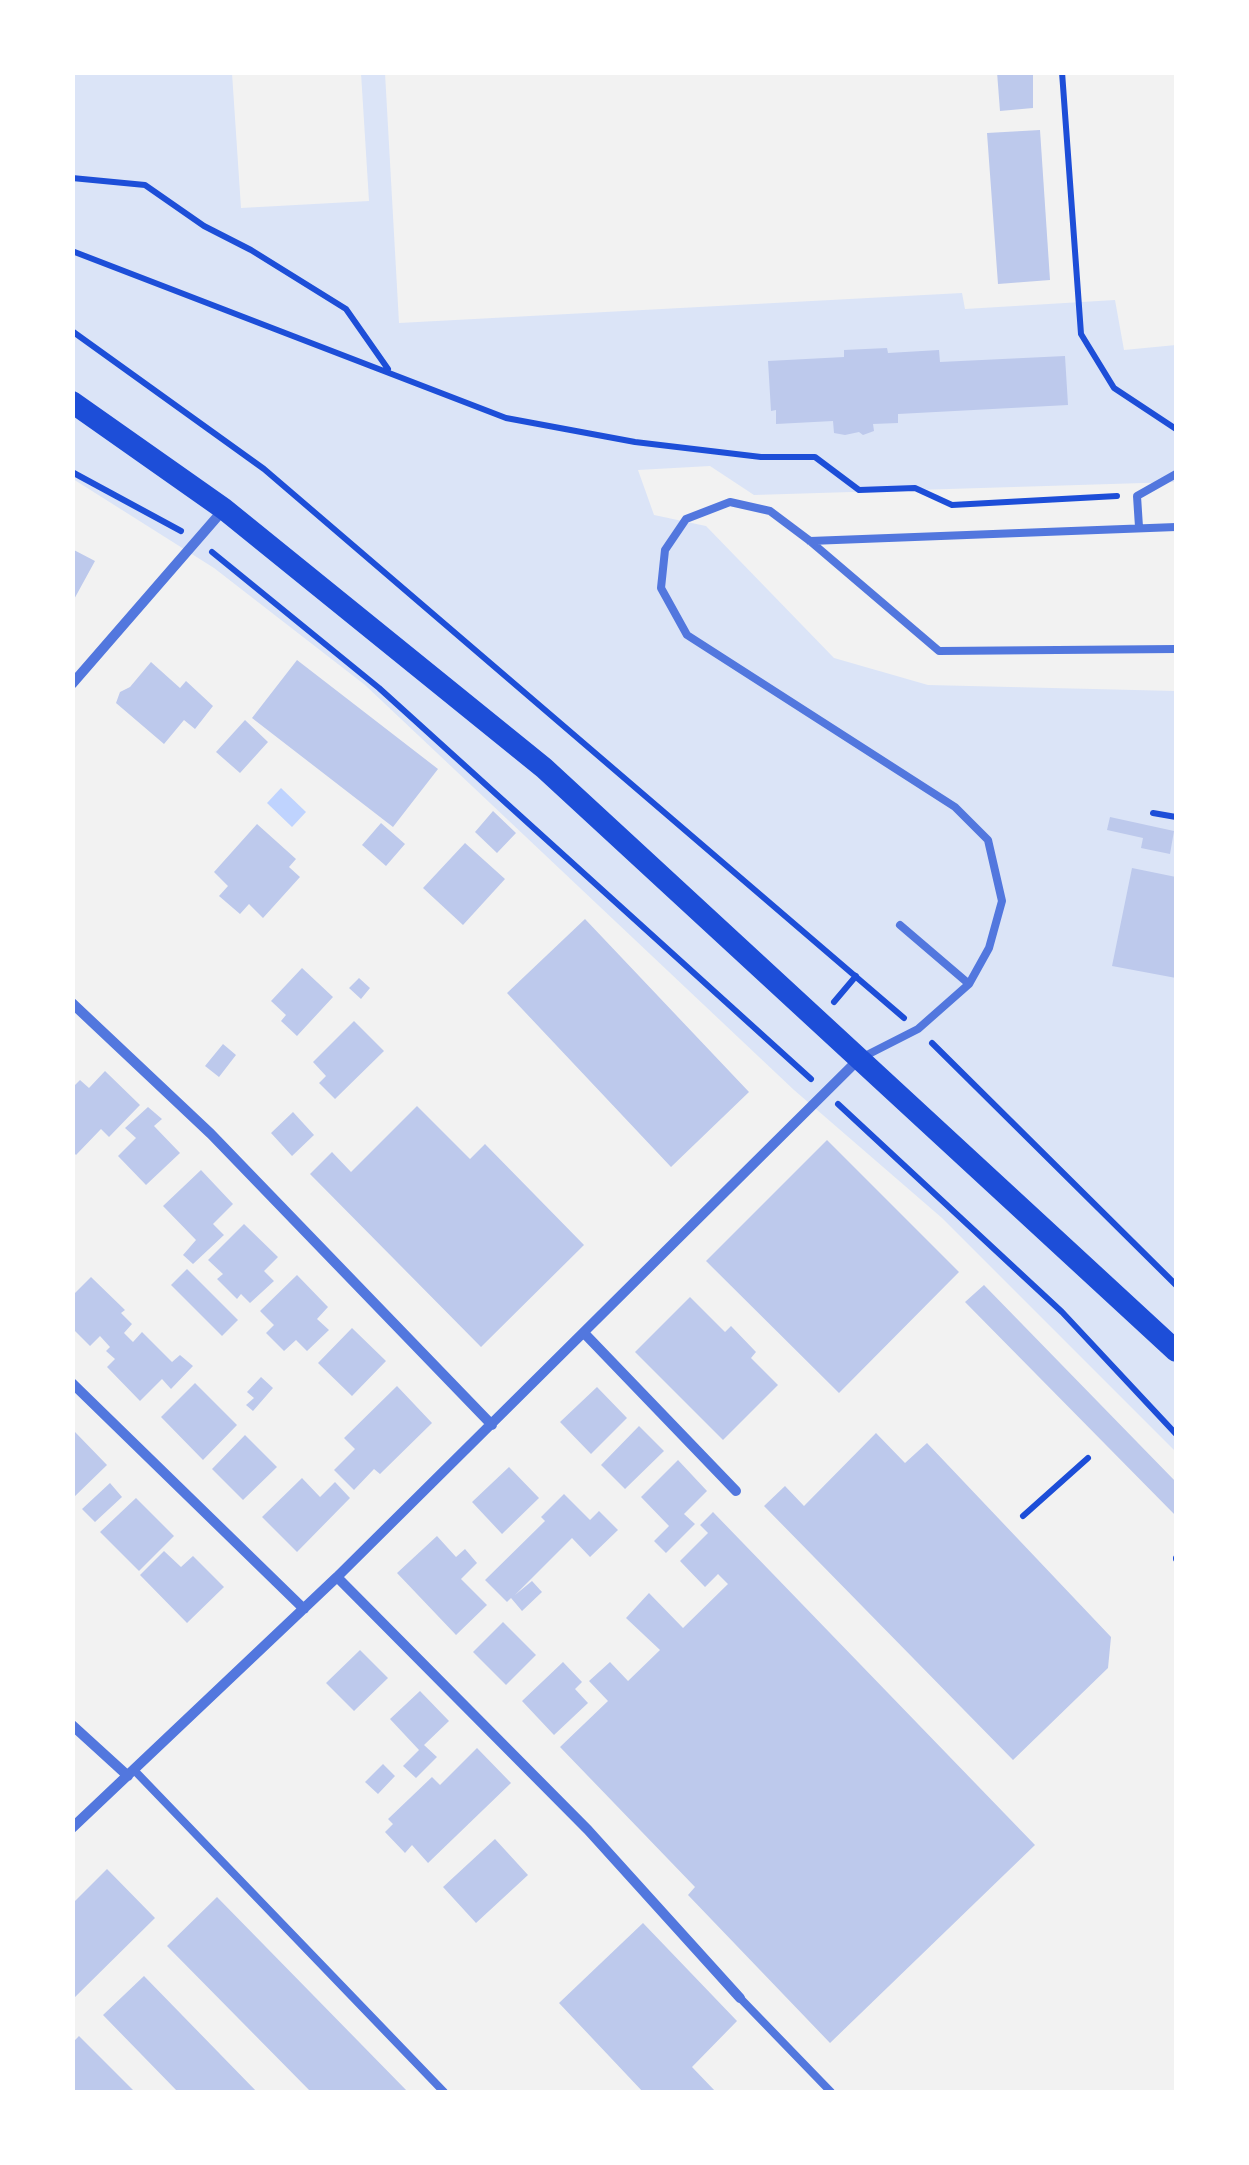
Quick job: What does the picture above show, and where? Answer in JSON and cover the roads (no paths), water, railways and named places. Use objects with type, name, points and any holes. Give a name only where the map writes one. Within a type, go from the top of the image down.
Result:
[{"type":"main road","points":[[72,402],[224,509],[544,768],[1176,1351]]},
{"type":"street","points":[[72,684],[224,509]]},
{"type":"street","points":[[72,1003],[211,1134],[492,1425]]},
{"type":"street","points":[[72,1828],[337,1577],[861,1058]]},
{"type":"street","points":[[585,1334],[736,1492]]},
{"type":"street","points":[[72,1382],[304,1609]]},
{"type":"street","points":[[337,1577],[588,1830],[740,1998]]},
{"type":"street","points":[[72,1726],[131,1773]]},
{"type":"lane","points":[[1139,527],[1137,496],[1176,474]]},
{"type":"lane","points":[[861,1058],[918,1029],[968,984],[988,948],[1002,901],[988,840],[955,806],[687,635],[660,588],[664,550],[686,519],[730,502],[770,511],[810,540],[939,651],[1176,649]]},
{"type":"lane","points":[[810,540],[1176,527]]},
{"type":"lane","points":[[900,925],[968,984]]},
{"type":"lane","points":[[131,1773],[444,2092]]},
{"type":"lane","points":[[740,1998],[831,2092]]},
{"type":"water","points":[[281,788],[306,812],[292,827],[267,803]]}]
